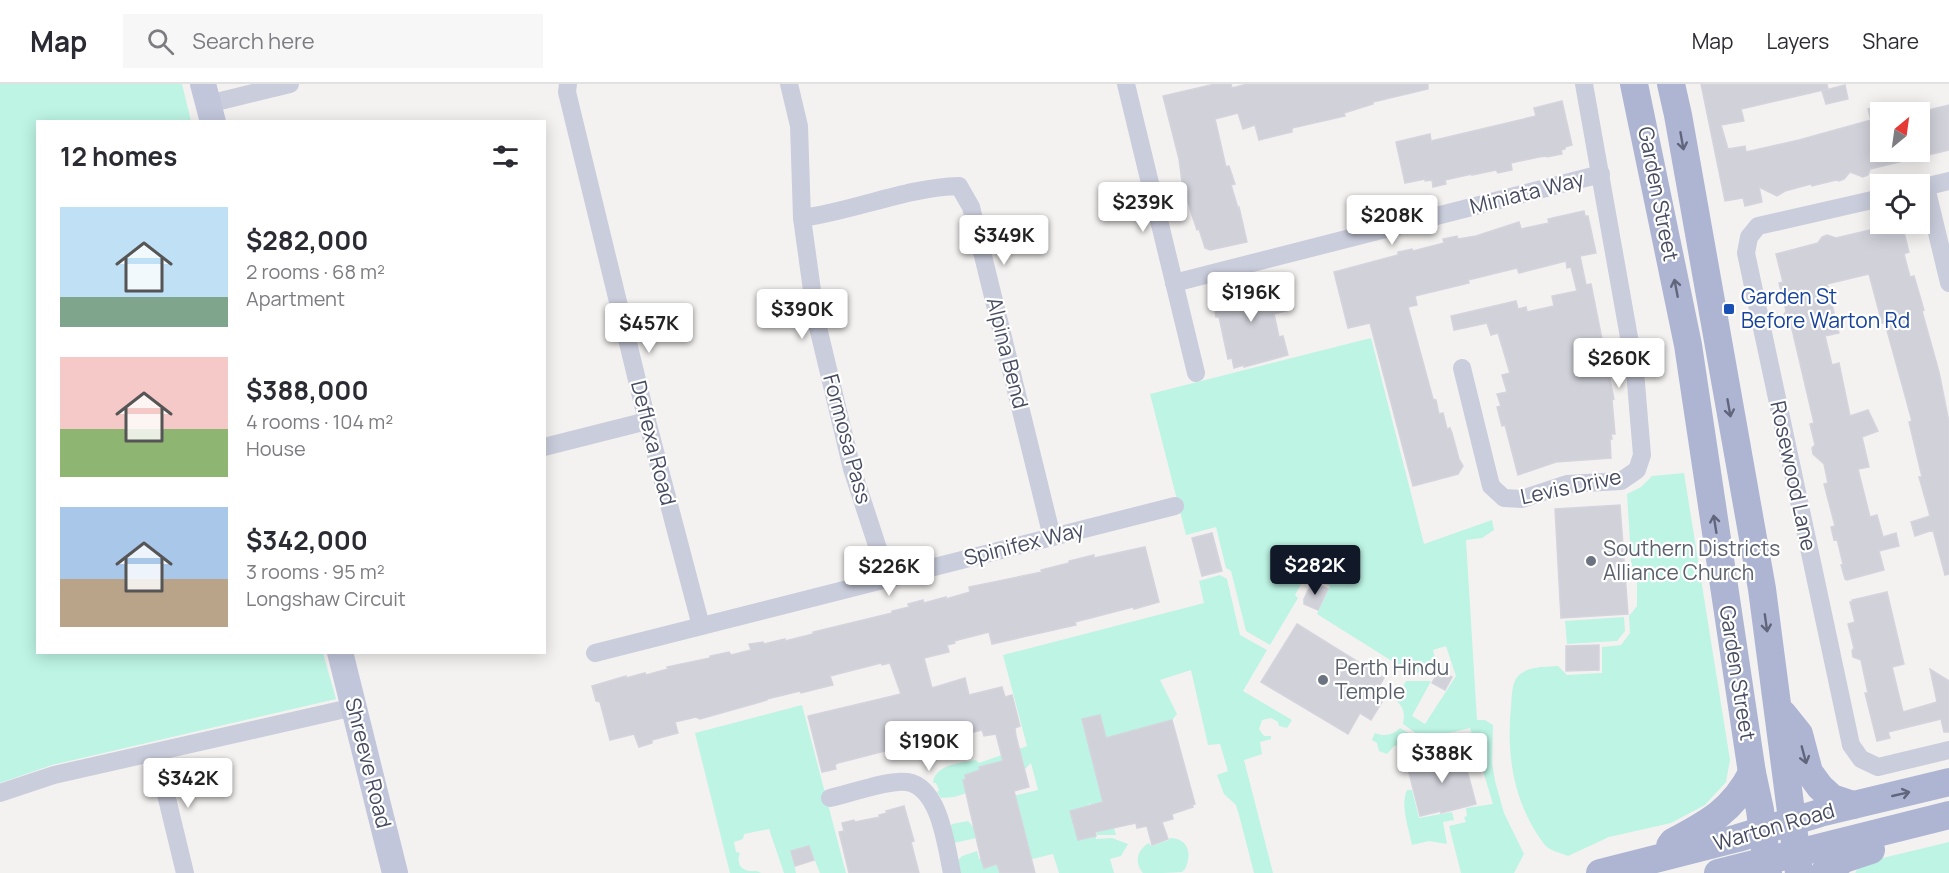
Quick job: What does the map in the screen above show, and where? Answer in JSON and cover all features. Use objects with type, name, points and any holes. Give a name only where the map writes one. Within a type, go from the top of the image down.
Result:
[{"type":"main road","name":"Garden Street","points":[[1634,84],[1688,345],[1767,867]]},
{"type":"main road","name":"Garden Street","points":[[1671,84],[1762,590],[1798,863]]},
{"type":"main road","points":[[1776,706],[1798,734],[1809,772],[1820,787],[1832,798],[1853,805]]},
{"type":"main road","points":[[1658,858],[1673,842],[1705,825],[1732,802],[1742,792],[1752,773]]},
{"type":"main road","name":"Warton Road","points":[[1600,873],[1853,805],[1949,782]]},
{"type":"main road","name":"Warton Road","points":[[1718,873],[1798,863],[1949,815]]},
{"type":"main road","points":[[1824,873],[1844,859],[1864,852],[1949,831]]},
{"type":"street","points":[[208,103],[290,84]]},
{"type":"street","name":"Deflexa Road","points":[[568,84],[567,92],[647,421],[701,626]]},
{"type":"street","name":"Formosa Pass","points":[[789,84],[799,126],[802,218],[816,319],[852,469],[888,579]]},
{"type":"street","name":"Levis Drive","points":[[1461,368],[1491,486],[1504,498],[1521,500],[1567,484],[1621,481],[1637,470],[1642,455],[1635,371],[1584,84]]},
{"type":"street","points":[[1130,85],[1196,373]]},
{"type":"street","name":"Miniata Way","points":[[1174,283],[1601,174]]},
{"type":"street","points":[[1930,186],[1949,181]]},
{"type":"street","name":"Alpina Bend","points":[[802,218],[828,215],[937,186],[959,186],[971,207],[1052,537]]},
{"type":"street","name":"Rosewood Lane","points":[[1870,201],[1758,226],[1749,237],[1746,253],[1851,745],[1861,759],[1878,767],[1949,750]]},
{"type":"street","points":[[1930,213],[1949,282]]},
{"type":"street","points":[[546,446],[647,421]]},
{"type":"street","name":"Spinifex Way","points":[[595,653],[1175,506]]},
{"type":"street","name":"Shreeve Road","points":[[341,654],[395,873]]},
{"type":"street","points":[[0,793],[54,775],[354,707]]},
{"type":"street","points":[[156,753],[184,873]]},
{"type":"street","points":[[830,798],[894,782],[908,782],[920,787],[927,793],[937,811],[952,873]]},
{"type":"green space","points":[[0,84],[182,84],[191,120],[36,120],[36,654],[323,654],[336,699],[52,765],[0,783]]},
{"type":"green space","points":[[1371,338],[1424,544],[1492,520],[1494,530],[1482,538],[1466,540],[1477,720],[1485,720],[1493,725],[1492,763],[1495,781],[1504,813],[1524,854],[1514,873],[1461,873],[1449,826],[1466,822],[1464,817],[1467,816],[1466,808],[1493,804],[1470,728],[1424,739],[1403,724],[1403,711],[1395,700],[1406,681],[1431,681],[1412,716],[1425,724],[1456,676],[1446,646],[1433,650],[1435,658],[1427,672],[1411,673],[1317,614],[1330,586],[1307,573],[1295,595],[1298,598],[1270,645],[1246,631],[1231,571],[1226,568],[1216,527],[1186,535],[1150,394]]},
{"type":"green space","points":[[1684,473],[1730,760],[1726,782],[1705,805],[1671,823],[1609,837],[1568,856],[1544,844],[1525,813],[1519,796],[1514,779],[1510,743],[1514,683],[1522,673],[1542,667],[1558,666],[1567,675],[1602,673],[1602,647],[1621,645],[1630,633],[1629,616],[1637,606],[1637,573],[1632,573],[1627,494],[1641,487],[1652,476]]},
{"type":"green space","points":[[1220,575],[1227,579],[1240,635],[1267,650],[1243,691],[1292,720],[1287,728],[1279,726],[1278,722],[1271,718],[1262,720],[1259,729],[1264,736],[1271,736],[1271,739],[1260,742],[1262,754],[1244,760],[1273,873],[1254,873],[1236,805],[1224,794],[1217,775],[1228,771],[1220,744],[1208,745],[1191,670],[1160,680],[1177,714],[1172,720],[1106,738],[1100,715],[1083,719],[1116,835],[1097,835],[1090,803],[1088,806],[1070,811],[1078,840],[1096,836],[1096,839],[1112,838],[1128,844],[1121,856],[1110,859],[1114,873],[1059,873],[1053,854],[999,867],[1000,873],[961,873],[958,860],[962,856],[977,851],[984,868],[1031,856],[1024,829],[954,843],[949,828],[952,824],[968,821],[980,835],[1023,824],[1016,799],[1005,801],[1004,798],[1038,790],[1031,763],[1025,769],[1019,769],[1018,765],[1023,764],[1020,753],[1002,757],[1003,763],[979,767],[980,770],[965,775],[970,792],[941,798],[937,792],[939,790],[936,783],[933,783],[938,772],[944,768],[976,760],[979,763],[1027,746],[1003,655],[1204,603],[1199,581]]},
{"type":"green space","points":[[1624,617],[1625,631],[1617,641],[1567,644],[1565,621]]},
{"type":"green space","points":[[802,705],[846,873],[820,873],[809,846],[791,851],[796,873],[784,873],[769,829],[744,834],[743,839],[734,842],[736,852],[740,853],[739,862],[742,868],[761,873],[730,873],[695,733]]},
{"type":"green space","points":[[1400,728],[1420,740],[1394,746],[1387,754],[1379,751],[1377,743],[1372,740],[1375,733],[1389,735]]},
{"type":"green space","points":[[1407,790],[1412,790],[1419,818],[1452,812],[1454,820],[1443,822],[1447,844],[1429,841],[1412,845],[1404,803]]},
{"type":"green space","points":[[1170,838],[1180,840],[1188,850],[1184,870],[1182,872],[1143,873],[1138,865],[1138,856],[1142,849],[1149,843],[1151,846]]},
{"type":"green space","points":[[1949,842],[1949,873],[1855,873],[1862,863]]},
{"type":"building","points":[[1215,84],[1231,84],[1232,88],[1247,84],[1428,84],[1428,89],[1373,102],[1373,104],[1344,113],[1345,116],[1292,128],[1292,132],[1259,140],[1255,125],[1243,129],[1238,113],[1215,119],[1226,167],[1229,166],[1235,184],[1231,185],[1247,242],[1210,250],[1205,248],[1192,215],[1182,182],[1179,159],[1163,96]]},
{"type":"building","points":[[1701,84],[1827,84],[1828,89],[1741,109],[1744,121],[1721,125],[1728,149],[1745,146],[1746,152],[1870,120],[1870,162],[1899,162],[1870,169],[1868,175],[1863,177],[1850,172],[1839,181],[1812,186],[1811,184],[1785,191],[1777,196],[1759,187],[1762,202],[1745,206],[1743,198],[1725,201]]},
{"type":"building","points":[[1845,85],[1848,99],[1826,104],[1822,91]]},
{"type":"building","points":[[1562,101],[1572,145],[1561,150],[1562,154],[1511,163],[1512,170],[1472,174],[1445,180],[1446,184],[1433,187],[1432,180],[1425,181],[1425,179],[1405,183],[1396,142],[1430,134],[1431,141],[1536,116],[1534,108]]},
{"type":"building","points":[[1949,105],[1949,150],[1930,155],[1930,110]]},
{"type":"building","points":[[1584,211],[1585,216],[1588,216],[1596,253],[1580,256],[1586,285],[1591,284],[1614,399],[1612,400],[1615,434],[1611,434],[1612,439],[1610,439],[1611,458],[1556,462],[1518,475],[1505,425],[1502,426],[1497,407],[1501,406],[1497,394],[1507,392],[1502,375],[1510,373],[1498,333],[1491,335],[1487,323],[1454,330],[1451,316],[1516,301],[1518,309],[1526,307],[1527,312],[1554,306],[1552,296],[1577,291],[1571,267],[1567,268],[1566,261],[1519,273],[1517,268],[1415,296],[1417,305],[1408,307],[1433,399],[1436,400],[1439,414],[1443,413],[1447,429],[1450,428],[1463,466],[1458,474],[1413,486],[1370,323],[1348,328],[1334,272],[1398,255],[1398,252],[1412,249],[1413,251],[1444,243],[1443,239],[1476,236],[1519,222],[1521,229],[1549,223],[1548,219]]},
{"type":"building","points":[[1870,230],[1870,234],[1904,234],[1909,252],[1904,254],[1910,277],[1914,276],[1924,310],[1922,311],[1939,372],[1949,422],[1949,574],[1945,575],[1933,530],[1915,536],[1911,522],[1930,516],[1919,477],[1922,477],[1909,422],[1912,421],[1869,274],[1827,284],[1839,333],[1825,336],[1832,365],[1839,363],[1850,416],[1868,410],[1878,431],[1862,437],[1869,467],[1858,469],[1870,517],[1877,515],[1883,537],[1896,533],[1899,546],[1879,551],[1884,570],[1845,579],[1837,539],[1834,540],[1831,527],[1835,526],[1824,484],[1828,483],[1824,464],[1813,454],[1812,448],[1815,445],[1810,424],[1814,423],[1792,329],[1784,325],[1782,318],[1786,311],[1779,283],[1783,282],[1776,254],[1818,243],[1822,237],[1827,235],[1836,238]]},
{"type":"building","points":[[1264,279],[1268,294],[1272,293],[1273,300],[1289,295],[1293,309],[1274,314],[1279,337],[1283,336],[1288,355],[1234,368],[1232,358],[1228,359],[1219,317],[1216,317],[1212,291]]},
{"type":"building","name":"Southern Districts Alliance Church","points":[[1620,505],[1628,614],[1561,618],[1555,509]]},
{"type":"building","points":[[1212,533],[1222,571],[1202,576],[1192,538]]},
{"type":"building","points":[[1145,547],[1159,602],[1075,622],[1076,625],[992,644],[989,632],[954,641],[955,643],[947,645],[949,652],[924,658],[932,688],[965,678],[969,695],[1002,687],[1005,697],[1012,695],[1020,726],[1015,728],[1016,736],[1029,787],[1014,791],[1035,873],[1000,873],[997,864],[984,868],[981,859],[963,780],[966,779],[965,775],[980,770],[979,767],[1003,761],[996,734],[984,736],[982,730],[965,734],[964,730],[939,737],[940,743],[928,746],[924,741],[838,763],[835,765],[836,769],[822,772],[808,716],[901,694],[890,663],[882,665],[881,663],[830,676],[833,685],[767,699],[700,719],[696,717],[675,722],[678,733],[652,740],[652,743],[639,747],[634,734],[610,740],[600,702],[596,701],[592,686],[626,676],[626,678],[645,673],[646,675],[668,669],[667,667],[710,658],[710,656],[729,652],[731,655],[751,650],[749,644],[763,642],[764,644],[785,639],[785,641],[813,634],[813,632],[892,613],[892,611],[909,607],[908,604],[923,600],[924,603],[946,597],[946,599],[970,592],[969,587],[1042,572],[1041,570],[1069,563],[1069,561]]},
{"type":"building","points":[[1312,582],[1328,589],[1318,610],[1304,604]]},
{"type":"building","points":[[1887,592],[1904,664],[1892,667],[1903,712],[1937,702],[1930,669],[1949,681],[1949,732],[1944,732],[1941,719],[1888,732],[1890,738],[1877,741],[1865,693],[1868,693],[1861,660],[1853,657],[1854,648],[1848,624],[1855,622],[1850,602],[1852,600]]},
{"type":"building","name":"Perth Hindu Temple","points":[[1297,624],[1384,678],[1373,696],[1382,702],[1371,720],[1360,713],[1348,734],[1261,682]]},
{"type":"building","points":[[1599,645],[1599,670],[1566,671],[1566,646]]},
{"type":"building","points":[[1439,670],[1452,677],[1445,690],[1432,683]]},
{"type":"building","points":[[1100,715],[1106,738],[1172,720],[1195,804],[1192,805],[1193,807],[1172,814],[1173,819],[1162,822],[1168,839],[1152,845],[1147,826],[1137,828],[1136,823],[1095,832],[1096,836],[1078,840],[1070,811],[1103,802],[1082,719]]},
{"type":"building","points":[[1462,751],[1476,804],[1420,816],[1407,765]]},
{"type":"building","points":[[904,806],[914,841],[911,842],[919,873],[849,873],[839,832],[844,831],[842,823],[880,817],[879,815],[887,813],[886,811]]},
{"type":"building","points":[[809,846],[814,860],[795,866],[791,851]]},
{"type":"place","name":"Garden St Before Warton Rd","points":[[1729,309]]},
{"type":"place","name":"Southern Districts Alliance Church","points":[[1591,561]]},
{"type":"place","name":"Perth Hindu Temple","points":[[1323,680]]}]
